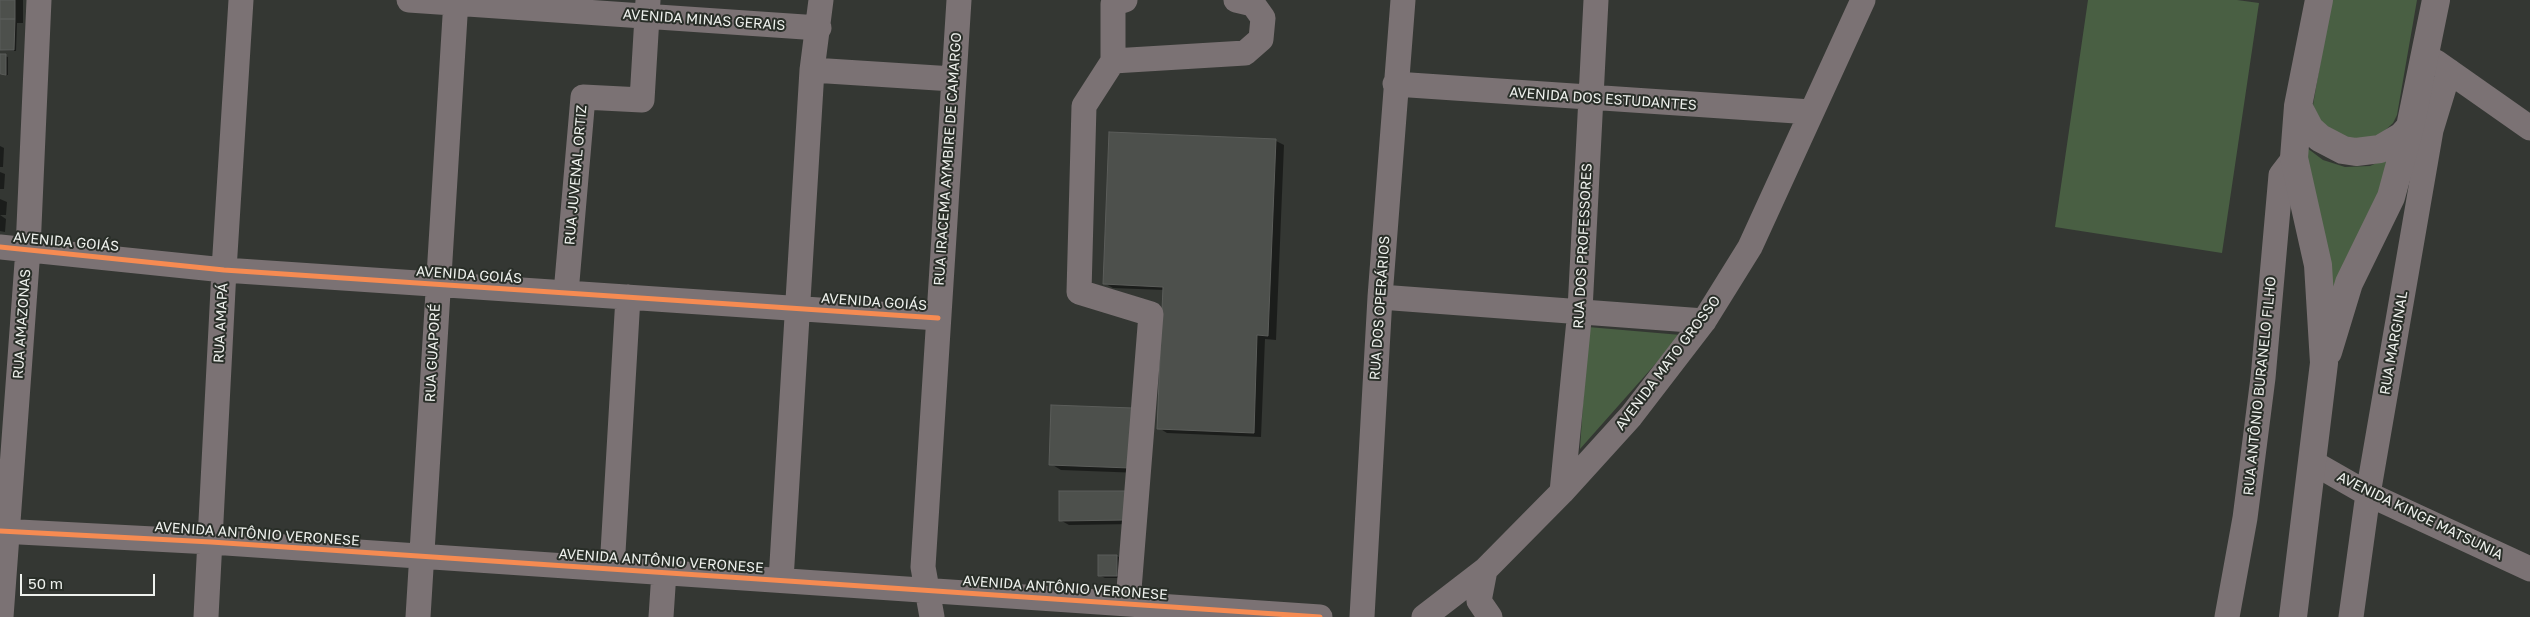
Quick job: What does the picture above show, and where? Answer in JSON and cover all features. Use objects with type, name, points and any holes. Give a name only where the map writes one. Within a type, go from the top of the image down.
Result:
[{"type":"main road","points":[[2294,617],[2324,363],[2318,265],[2294,158],[2298,106],[2319,0]]},
{"type":"main road","points":[[2324,363],[2339,320],[2348,283],[2391,197],[2410,127],[2436,0]]},
{"type":"main road","points":[[2298,106],[2303,118],[2315,134],[2331,145],[2343,150],[2356,152],[2380,148],[2397,140],[2410,127]]},
{"type":"street","name":"RUA AMAZONAS","points":[[1,617],[3,531],[28,249],[40,0]]},
{"type":"street","name":"RUA AMAPÁ","points":[[206,617],[224,270],[241,0]]},
{"type":"street","name":"AVENIDA MINAS GERAIS","points":[[409,0],[648,7],[819,28]]},
{"type":"street","points":[[781,580],[812,70],[819,28],[821,0]]},
{"type":"street","name":"RUA IRACEMA AYMBIRE DE CAMARGO","points":[[932,617],[923,567],[959,0]]},
{"type":"street","points":[[1125,0],[1113,4],[1113,61],[1084,106],[1078,292],[1151,314],[1128,602]]},
{"type":"street","points":[[1113,61],[1245,53],[1260,39],[1263,18],[1253,4],[1236,0]]},
{"type":"street","name":"RUA DOS OPERÁRIOS","points":[[1362,617],[1380,296],[1403,0]]},
{"type":"street","name":"RUA DOS PROFESSORES","points":[[1562,492],[1580,310],[1596,0]]},
{"type":"street","name":"AVENIDA MATO GROSSO","points":[[1424,617],[1485,570],[1562,492],[1631,416],[1704,321],[1750,247],[1863,0]]},
{"type":"street","name":"RUA GUAPORÉ","points":[[418,617],[423,556],[437,284],[456,1]]},
{"type":"street","name":"RUA JUVENAL ORTIZ","points":[[566,292],[583,97],[642,100],[648,7]]},
{"type":"street","points":[[2425,55],[2530,128]]},
{"type":"street","points":[[812,70],[953,80]]},
{"type":"street","name":"RUA MARGINAL","points":[[2351,617],[2368,494],[2431,130],[2449,71]]},
{"type":"street","name":"AVENIDA DOS ESTUDANTES","points":[[1395,84],[1811,112]]},
{"type":"street","name":"RUA ANTÔNIO BURANELO FILHO","points":[[2227,617],[2245,518],[2262,388],[2281,175],[2294,158]]},
{"type":"street","name":"AVENIDA GOIÁS","points":[[0,247],[224,270],[938,318]]},
{"type":"street","points":[[1380,296],[1704,321]]},
{"type":"street","points":[[612,569],[628,297]]},
{"type":"street","name":"AVENIDA KINGE MATSUNIA","points":[[2312,462],[2368,494],[2530,569]]},
{"type":"street","name":"AVENIDA ANTÔNIO VERONESE","points":[[3,531],[211,542],[1128,602],[1320,617]]},
{"type":"street","points":[[1485,570],[1479,601],[1490,617]]},
{"type":"street","points":[[661,617],[664,572]]},
{"type":"green space","points":[[2088,0],[2237,0],[2259,3],[2222,253],[2055,227]]},
{"type":"green space","points":[[2331,0],[2417,0],[2397,115],[2393,123],[2379,136],[2351,141],[2320,122],[2313,105]]},
{"type":"green space","points":[[2303,145],[2323,160],[2345,167],[2370,166],[2392,156],[2379,199],[2333,300]]},
{"type":"green space","points":[[1588,327],[1681,335],[1580,449],[1583,403]]},
{"type":"building","points":[[0,0],[15,0],[15,19],[0,19]]},
{"type":"building","points":[[0,19],[15,19],[14,50],[0,50]]},
{"type":"building","points":[[0,54],[6,54],[6,75],[0,74]]},
{"type":"building","points":[[1109,132],[1276,139],[1268,336],[1257,335],[1254,433],[1157,429],[1163,287],[1103,284]]},
{"type":"building","points":[[1051,405],[1133,408],[1130,468],[1049,465]]},
{"type":"building","points":[[1059,491],[1127,491],[1127,520],[1059,521]]},
{"type":"building","points":[[1098,555],[1117,555],[1117,576],[1098,576]]},
{"type":"cycle path","points":[[0,247],[224,270],[938,318]]},
{"type":"cycle path","points":[[0,531],[211,542],[1320,617]]}]
